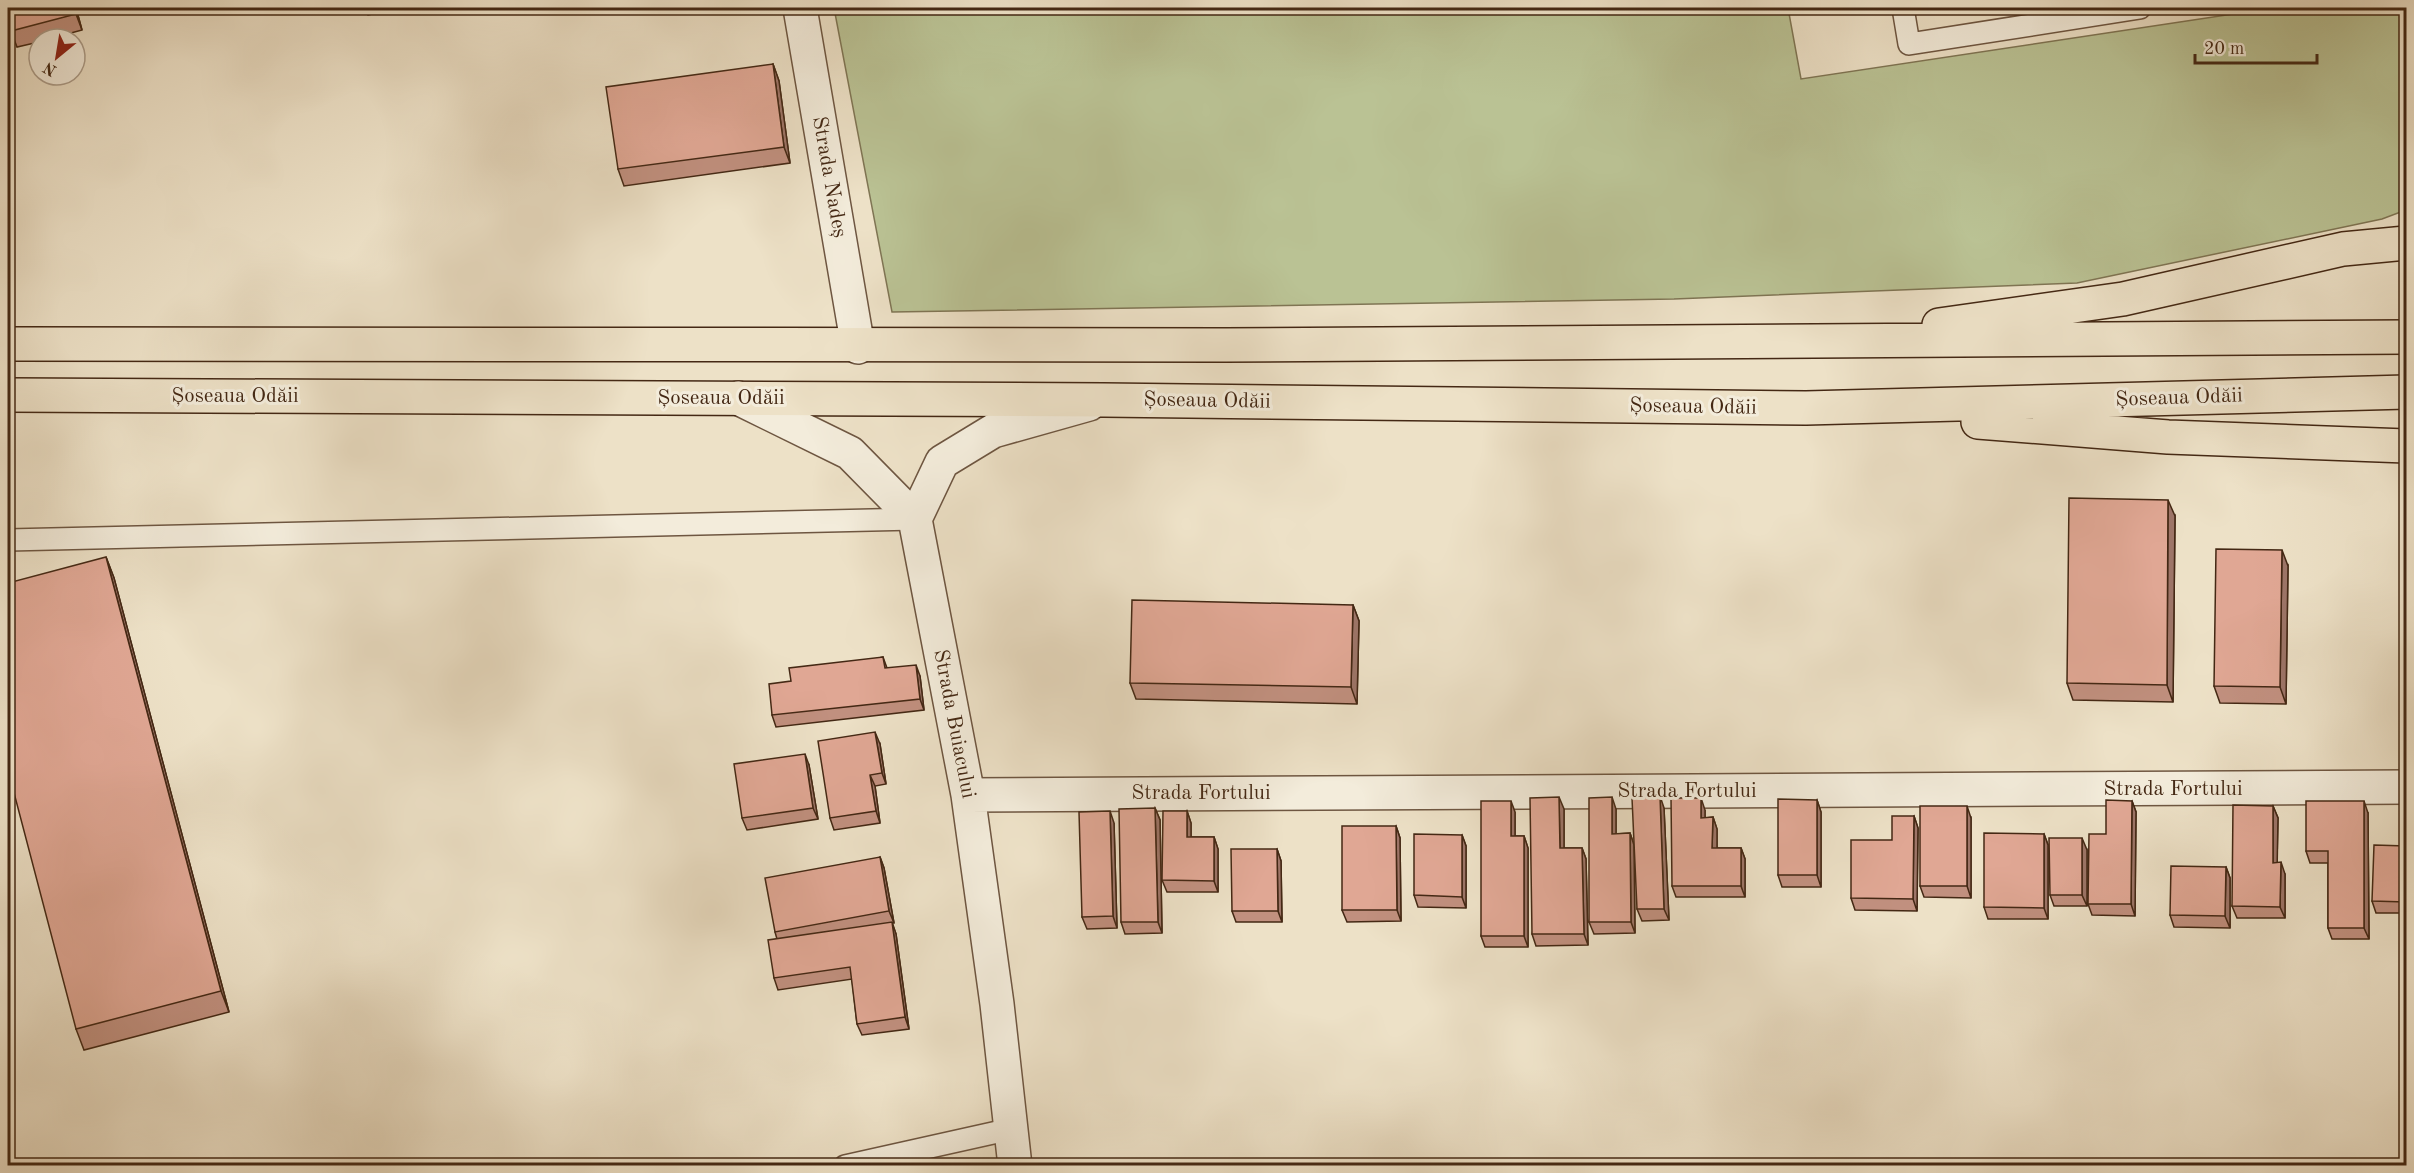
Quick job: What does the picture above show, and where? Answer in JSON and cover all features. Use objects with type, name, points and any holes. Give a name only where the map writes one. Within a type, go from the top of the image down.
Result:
[{"type":"main road","points":[[1800,344],[2123,299],[2343,249],[2406,243]]},
{"type":"main road","points":[[8,344],[858,347],[1800,344],[2406,337]]},
{"type":"main road","name":"Șoseaua Odăii","points":[[8,395],[1104,400],[1806,408],[2406,392]]},
{"type":"main road","points":[[1806,408],[2168,437],[2406,447]]},
{"type":"street","name":"Strada Nadeș","points":[[800,8],[858,347]]},
{"type":"street","points":[[738,398],[850,453],[915,519],[942,462],[993,431],[1104,400]]},
{"type":"street","name":"Strada Buiacului","points":[[915,519],[968,795],[997,1004],[1015,1166]]},
{"type":"street","name":"Strada Fortului","points":[[968,795],[2406,787]]},
{"type":"lane","points":[[1903,8],[1909,44],[2140,8]]},
{"type":"lane","points":[[8,540],[915,519]]},
{"type":"lane","points":[[845,1166],[1011,1129]]},
{"type":"green space","points":[[834,8],[1788,8],[1801,79],[2273,8],[2406,8],[2406,210],[2382,219],[2077,283],[1674,299],[892,312]]},
{"type":"building","points":[[8,8],[74,8],[76,14],[11,31]]},
{"type":"building","points":[[773,64],[784,147],[618,169],[606,87]]},
{"type":"building","points":[[2069,498],[2168,500],[2167,685],[2067,683]]},
{"type":"building","points":[[2216,549],[2282,550],[2280,687],[2214,686]]},
{"type":"building","points":[[106,557],[221,991],[76,1029],[8,770],[8,583]]},
{"type":"building","points":[[1132,600],[1353,605],[1351,687],[1130,683]]},
{"type":"building","points":[[883,657],[885,668],[916,665],[920,699],[772,715],[769,684],[791,681],[789,668]]},
{"type":"building","points":[[875,732],[882,773],[870,775],[876,811],[830,818],[818,741]]},
{"type":"building","points":[[805,754],[813,808],[742,818],[734,764]]},
{"type":"building","points":[[1660,796],[1664,909],[1637,909],[1632,798]]},
{"type":"building","points":[[1559,797],[1560,848],[1582,848],[1584,934],[1532,934],[1530,798]]},
{"type":"building","points":[[1612,797],[1612,834],[1630,833],[1631,922],[1589,922],[1589,798]]},
{"type":"building","points":[[1671,798],[1701,798],[1701,818],[1713,817],[1712,848],[1741,848],[1741,886],[1672,886]]},
{"type":"building","points":[[1778,799],[1817,800],[1817,875],[1778,875]]},
{"type":"building","points":[[2106,800],[2132,801],[2131,904],[2088,904],[2089,834],[2106,834]]},
{"type":"building","points":[[1481,801],[1511,801],[1511,836],[1524,836],[1524,936],[1481,936]]},
{"type":"building","points":[[2306,801],[2364,801],[2364,928],[2328,928],[2328,851],[2306,851]]},
{"type":"building","points":[[2233,805],[2273,806],[2273,863],[2281,862],[2280,907],[2232,906]]},
{"type":"building","points":[[1920,806],[1967,806],[1967,886],[1920,886]]},
{"type":"building","points":[[1155,808],[1158,922],[1121,922],[1119,809]]},
{"type":"building","points":[[1110,811],[1113,916],[1082,917],[1079,812]]},
{"type":"building","points":[[1163,811],[1187,811],[1187,837],[1214,837],[1214,881],[1162,880]]},
{"type":"building","points":[[1892,816],[1914,816],[1913,899],[1851,898],[1851,840],[1892,840]]},
{"type":"building","points":[[1342,826],[1396,826],[1397,910],[1342,910]]},
{"type":"building","points":[[1984,833],[2044,834],[2044,908],[1984,907]]},
{"type":"building","points":[[1414,834],[1462,835],[1462,897],[1414,895]]},
{"type":"building","points":[[2049,838],[2082,838],[2082,895],[2050,895]]},
{"type":"building","points":[[2374,845],[2406,846],[2406,902],[2372,901]]},
{"type":"building","points":[[1231,849],[1277,849],[1278,911],[1232,911]]},
{"type":"building","points":[[880,857],[889,911],[775,932],[765,878]]},
{"type":"building","points":[[2171,866],[2226,867],[2225,916],[2170,915]]},
{"type":"building","points":[[892,922],[905,1017],[857,1024],[850,967],[774,978],[768,940]]}]
